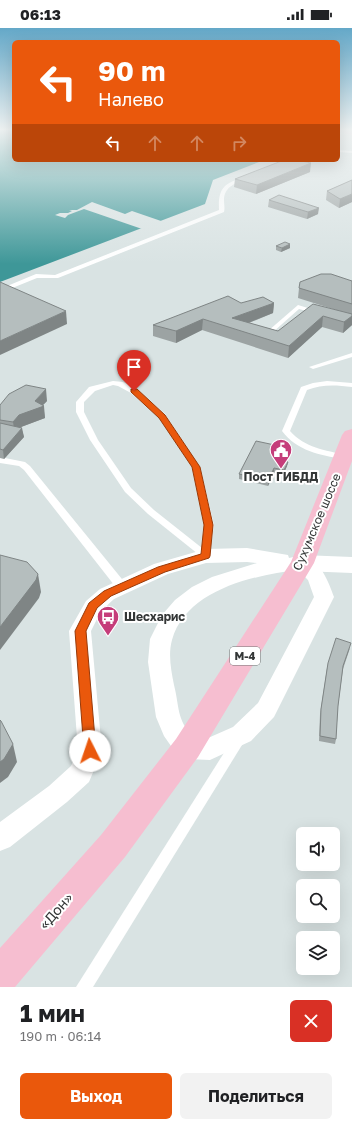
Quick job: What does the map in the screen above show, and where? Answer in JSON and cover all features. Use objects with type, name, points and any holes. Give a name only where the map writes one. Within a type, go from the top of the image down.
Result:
[{"type":"highway","name":"Сухумское шоссе","points":[[187,748],[302,563],[352,435]]},
{"type":"highway","name":"«Дон»","points":[[0,976],[113,846],[187,748]]},
{"type":"street","points":[[0,838],[58,794],[80,774],[90,751],[80,631],[93,606],[107,594],[161,569],[206,556],[248,555],[302,563],[352,565]]},
{"type":"street","points":[[302,563],[317,577],[324,597],[266,710],[242,734],[210,749],[187,748],[171,726],[159,663],[161,640],[167,624],[179,608],[208,588],[237,575],[275,565],[302,563]]},
{"type":"lane","points":[[0,291],[36,276],[56,277],[222,211],[220,195],[227,185],[252,175]]},
{"type":"lane","points":[[270,332],[298,307],[325,314]]},
{"type":"lane","points":[[313,367],[352,355]]},
{"type":"lane","points":[[344,457],[306,449],[292,440],[286,431],[304,389],[316,383],[335,382],[352,385]]},
{"type":"lane","points":[[113,383],[120,384],[134,391],[162,416],[196,467],[209,525],[206,556],[151,512],[128,490],[94,440],[80,412],[80,402],[92,388],[113,383]]},
{"type":"lane","points":[[0,460],[22,464],[27,468],[122,587]]},
{"type":"lane","points":[[84,987],[242,734]]},
{"type":"water","points":[[0,175],[226,175],[213,180],[205,204],[0,282]]},
{"type":"pier","points":[[92,202],[125,214],[132,211],[164,222],[145,230],[84,209],[68,215],[65,218],[55,215],[72,211],[69,210],[77,210]]},
{"type":"building","points":[[246,175],[282,175],[257,185],[235,179]]},
{"type":"building","points":[[352,180],[352,194],[340,199],[327,191]]},
{"type":"building","points":[[279,195],[319,208],[308,212],[269,200]]},
{"type":"building","points":[[285,242],[290,244],[282,248],[276,246]]},
{"type":"building","points":[[321,274],[331,274],[352,281],[352,304],[299,288],[300,282]]},
{"type":"building","points":[[0,282],[66,311],[0,341]]},
{"type":"building","points":[[228,296],[241,303],[263,297],[274,303],[232,318],[278,331],[313,304],[352,314],[352,316],[344,322],[323,316],[289,346],[203,319],[176,331],[153,325]]},
{"type":"building","points":[[26,385],[46,389],[35,401],[44,406],[19,415],[13,422],[0,420],[0,405],[9,394]]},
{"type":"building","points":[[0,423],[22,428],[3,450],[0,449]]},
{"type":"building","points":[[256,441],[284,447],[278,459],[288,462],[284,470],[274,468],[268,481],[239,474]]},
{"type":"building","points":[[0,555],[27,562],[38,574],[36,580],[0,627]]},
{"type":"building","points":[[336,638],[351,643],[343,666],[336,739],[320,736],[321,709],[328,663]]},
{"type":"building","points":[[0,720],[13,744],[4,759],[0,762]]},
{"type":"place","name":"Пост ГИБДД","points":[[281,470]]},
{"type":"place","name":"Шесхарис","points":[[108,636]]},
{"type":"route","points":[[90,751],[80,631],[93,606],[107,594],[161,569],[206,556],[209,525],[196,467],[162,416],[134,391]]}]
